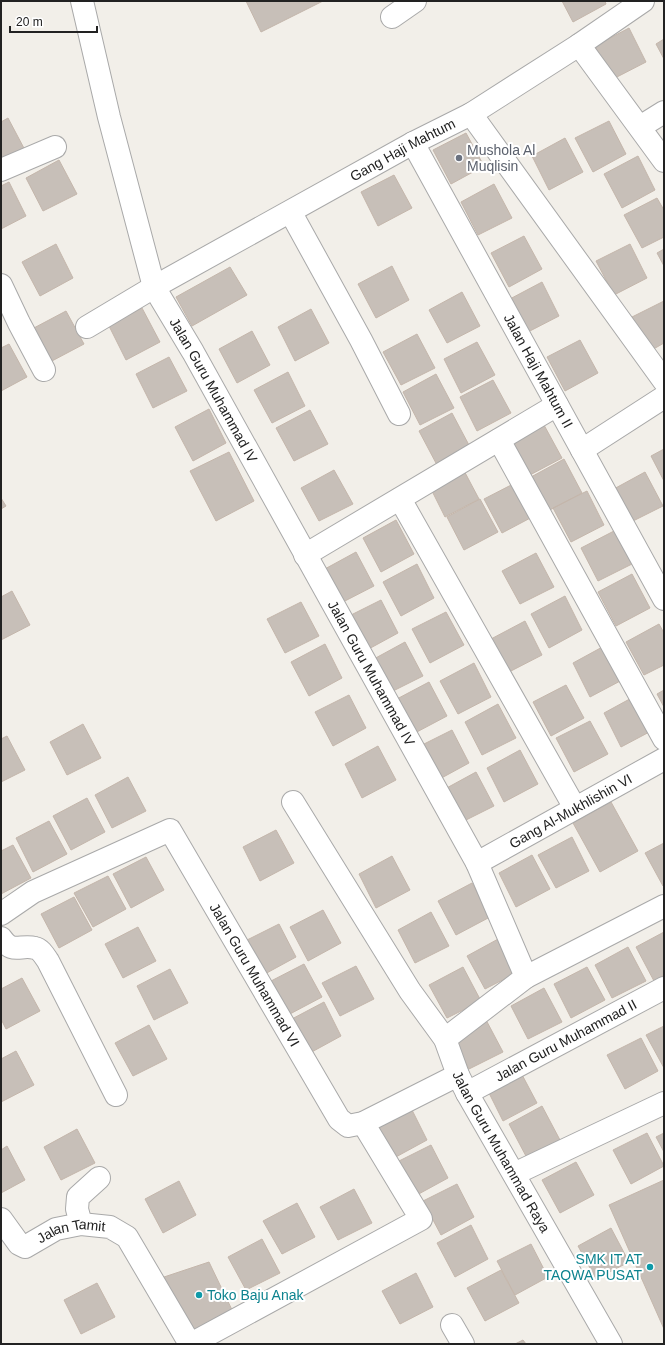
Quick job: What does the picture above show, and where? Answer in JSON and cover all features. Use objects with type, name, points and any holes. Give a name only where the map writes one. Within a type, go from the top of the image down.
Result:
[{"type":"street","name":"Jalan Guru Muhammad IV","points":[[82,1],[109,117],[154,287],[197,358],[476,863],[526,977]]},
{"type":"street","points":[[392,17],[415,1]]},
{"type":"street","name":"Gang Haji Mahtum","points":[[86,327],[154,287],[413,143],[472,114],[579,45],[643,1]]},
{"type":"street","points":[[579,45],[664,160]]},
{"type":"street","points":[[640,127],[664,112]]},
{"type":"street","points":[[472,114],[664,381]]},
{"type":"street","name":"Jalan Haji Mahtum II","points":[[413,143],[664,599]]},
{"type":"street","points":[[1,170],[55,147]]},
{"type":"street","points":[[290,212],[386,385],[399,414]]},
{"type":"street","points":[[1,285],[10,327],[44,370]]},
{"type":"street","points":[[582,450],[664,397]]},
{"type":"street","points":[[305,555],[558,405]]},
{"type":"street","points":[[499,440],[664,739]]},
{"type":"street","points":[[400,499],[575,808]]},
{"type":"street","name":"Gang Al-Mukhlishin VI","points":[[476,863],[664,759]]},
{"type":"street","name":"Jalan Guru Muhammad Raya","points":[[293,802],[410,991],[445,1039],[462,1084],[610,1344]]},
{"type":"street","name":"Jalan Guru Muhammad VI","points":[[1,914],[33,892],[170,830],[339,1119],[348,1126],[363,1123]]},
{"type":"street","points":[[445,1039],[526,977],[664,906]]},
{"type":"street","points":[[4,946],[36,948],[42,953],[48,961],[116,1095]]},
{"type":"street","name":"Jalan Guru Muhammad II","points":[[363,1123],[462,1084],[664,988]]},
{"type":"street","points":[[514,1174],[664,1103]]},
{"type":"street","points":[[191,1344],[420,1219],[363,1123]]},
{"type":"street","points":[[81,1224],[77,1209],[78,1197],[99,1178]]},
{"type":"street","name":"Jalan Tamit","points":[[1,1218],[20,1244],[25,1246],[56,1229],[81,1224],[110,1227],[127,1237],[191,1344]]},
{"type":"street","points":[[452,1325],[463,1344]]},
{"type":"building","points":[[246,1],[323,1],[261,32]]},
{"type":"building","points":[[562,1],[605,1],[606,4],[573,22]]},
{"type":"building","points":[[629,28],[646,62],[613,79],[595,46]]},
{"type":"building","points":[[664,39],[664,59],[656,44]]},
{"type":"building","points":[[8,118],[26,152],[1,165],[1,122]]},
{"type":"building","points":[[609,121],[626,154],[593,172],[575,138]]},
{"type":"building","points":[[466,133],[484,166],[451,184],[433,150]]},
{"type":"building","points":[[565,138],[583,172],[549,190],[532,156]]},
{"type":"building","points":[[638,156],[655,190],[622,208],[604,174]]},
{"type":"building","points":[[59,160],[77,194],[43,211],[26,178]]},
{"type":"building","points":[[394,175],[412,208],[378,226],[361,192]]},
{"type":"building","points":[[9,182],[26,216],[1,229],[1,186]]},
{"type":"building","points":[[494,184],[512,218],[478,235],[461,202]]},
{"type":"building","points":[[657,198],[664,210],[664,237],[642,248],[624,215]]},
{"type":"building","points":[[524,236],[542,269],[509,287],[491,253]]},
{"type":"building","points":[[56,244],[73,278],[40,296],[22,262]]},
{"type":"building","points":[[630,244],[647,278],[614,295],[596,261]]},
{"type":"building","points":[[664,249],[664,266],[657,253]]},
{"type":"building","points":[[392,266],[409,300],[376,318],[358,284]]},
{"type":"building","points":[[230,267],[247,295],[192,326],[176,297]]},
{"type":"building","points":[[542,282],[559,316],[526,333],[508,300]]},
{"type":"building","points":[[462,292],[480,326],[447,343],[429,310]]},
{"type":"building","points":[[664,301],[664,343],[650,351],[632,317]]},
{"type":"building","points":[[142,308],[160,342],[126,360],[109,326]]},
{"type":"building","points":[[311,309],[329,343],[295,361],[278,327]]},
{"type":"building","points":[[66,311],[84,344],[50,362],[32,329]]},
{"type":"building","points":[[252,331],[270,365],[237,383],[219,349]]},
{"type":"building","points":[[417,334],[435,368],[401,385],[383,352]]},
{"type":"building","points":[[580,340],[598,373],[565,391],[547,357]]},
{"type":"building","points":[[477,342],[495,375],[461,393],[444,359]]},
{"type":"building","points":[[9,344],[27,377],[1,391],[1,348]]},
{"type":"building","points":[[169,357],[187,391],[153,408],[136,374]]},
{"type":"building","points":[[288,372],[305,406],[272,423],[254,390]]},
{"type":"building","points":[[436,374],[454,408],[420,425],[403,392]]},
{"type":"building","points":[[493,380],[511,413],[477,431],[460,397]]},
{"type":"building","points":[[209,409],[226,443],[193,461],[175,427]]},
{"type":"building","points":[[310,410],[328,444],[294,461],[276,428]]},
{"type":"building","points":[[452,413],[470,447],[437,465],[419,431]]},
{"type":"building","points":[[544,425],[562,458],[528,476],[511,442]]},
{"type":"building","points":[[664,449],[664,481],[651,456]]},
{"type":"building","points":[[229,452],[254,501],[216,521],[190,471]]},
{"type":"building","points":[[564,459],[582,493],[548,511],[531,477]]},
{"type":"building","points":[[461,465],[479,499],[445,517],[428,483]]},
{"type":"building","points":[[334,470],[353,504],[319,521],[301,488]]},
{"type":"building","points":[[645,472],[663,506],[629,523],[612,490]]},
{"type":"building","points":[[517,482],[536,515],[502,533],[484,499]]},
{"type":"building","points":[[587,491],[604,525],[571,542],[553,508]]},
{"type":"building","points":[[1,498],[6,506],[1,509]]},
{"type":"building","points":[[480,499],[498,532],[464,550],[447,517]]},
{"type":"building","points":[[396,520],[414,554],[381,572],[363,538]]},
{"type":"building","points":[[614,531],[632,564],[598,581],[581,548]]},
{"type":"building","points":[[356,552],[374,586],[341,603],[323,570]]},
{"type":"building","points":[[536,553],[554,587],[520,604],[502,571]]},
{"type":"building","points":[[417,564],[434,598],[401,616],[383,582]]},
{"type":"building","points":[[632,574],[650,608],[616,626],[598,592]]},
{"type":"building","points":[[12,591],[30,625],[1,640],[1,597]]},
{"type":"building","points":[[565,596],[582,630],[549,648],[531,614]]},
{"type":"building","points":[[381,600],[398,633],[365,651],[347,617]]},
{"type":"building","points":[[301,602],[319,636],[285,653],[267,619]]},
{"type":"building","points":[[446,612],[464,645],[430,663],[412,629]]},
{"type":"building","points":[[525,621],[542,655],[509,672],[491,639]]},
{"type":"building","points":[[659,624],[664,633],[664,665],[644,675],[626,642]]},
{"type":"building","points":[[405,642],[423,676],[389,693],[372,660]]},
{"type":"building","points":[[325,644],[342,678],[309,696],[291,662]]},
{"type":"building","points":[[606,645],[624,679],[590,697],[573,663]]},
{"type":"building","points":[[474,663],[491,697],[458,714],[440,681]]},
{"type":"building","points":[[429,682],[447,716],[413,734],[395,700]]},
{"type":"building","points":[[566,685],[584,718],[551,736],[533,702]]},
{"type":"building","points":[[664,690],[664,707],[657,694]]},
{"type":"building","points":[[349,695],[366,728],[333,746],[315,712]]},
{"type":"building","points":[[637,695],[655,729],[621,747],[604,713]]},
{"type":"building","points":[[498,704],[516,738],[482,755],[465,722]]},
{"type":"building","points":[[590,721],[608,754],[574,772],[556,738]]},
{"type":"building","points":[[83,724],[101,758],[67,775],[50,742]]},
{"type":"building","points":[[452,730],[469,763],[436,781],[418,747]]},
{"type":"building","points":[[7,736],[25,770],[1,782],[1,739]]},
{"type":"building","points":[[378,746],[396,780],[362,798],[345,764]]},
{"type":"building","points":[[520,750],[538,784],[504,802],[487,768]]},
{"type":"building","points":[[476,772],[494,806],[460,823],[443,790]]},
{"type":"building","points":[[128,777],[146,811],[112,828],[95,795]]},
{"type":"building","points":[[87,798],[105,832],[71,850],[53,816]]},
{"type":"building","points":[[611,802],[638,851],[600,872],[573,823]]},
{"type":"building","points":[[49,821],[67,854],[33,872],[16,838]]},
{"type":"building","points":[[276,830],[294,863],[260,881],[243,847]]},
{"type":"building","points":[[572,837],[589,871],[556,888],[538,855]]},
{"type":"building","points":[[664,843],[664,886],[663,886],[645,853]]},
{"type":"building","points":[[13,845],[31,878],[1,894],[1,851]]},
{"type":"building","points":[[532,855],[550,889],[516,907],[499,873]]},
{"type":"building","points":[[392,856],[410,890],[376,908],[359,874]]},
{"type":"building","points":[[146,857],[164,890],[131,908],[113,874]]},
{"type":"building","points":[[108,876],[126,909],[93,927],[74,893]]},
{"type":"building","points":[[472,883],[490,917],[456,935],[438,901]]},
{"type":"building","points":[[74,897],[92,930],[59,948],[41,914]]},
{"type":"building","points":[[323,910],[341,943],[308,961],[290,927]]},
{"type":"building","points":[[431,912],[449,946],[415,963],[398,930]]},
{"type":"building","points":[[279,924],[296,957],[263,975],[245,941]]},
{"type":"building","points":[[138,927],[156,961],[123,978],[105,944]]},
{"type":"building","points":[[664,932],[664,975],[654,981],[636,947]]},
{"type":"building","points":[[500,938],[518,972],[485,989],[467,956]]},
{"type":"building","points":[[628,947],[646,981],[612,998],[595,965]]},
{"type":"building","points":[[304,964],[322,997],[288,1015],[271,981]]},
{"type":"building","points":[[356,966],[374,999],[340,1016],[322,983]]},
{"type":"building","points":[[463,967],[481,1001],[447,1018],[429,985]]},
{"type":"building","points":[[587,967],[605,1000],[571,1018],[554,984]]},
{"type":"building","points":[[170,969],[188,1003],[154,1020],[137,986]]},
{"type":"building","points":[[22,978],[40,1011],[6,1029],[1,1019],[1,989]]},
{"type":"building","points":[[544,988],[562,1022],[528,1039],[511,1006]]},
{"type":"building","points":[[324,1002],[341,1036],[308,1054],[290,1020]]},
{"type":"building","points":[[485,1018],[503,1052],[469,1069],[452,1036]]},
{"type":"building","points":[[149,1025],[167,1059],[133,1076],[115,1043]]},
{"type":"building","points":[[664,1026],[664,1068],[646,1035]]},
{"type":"building","points":[[641,1038],[658,1071],[625,1089],[607,1055]]},
{"type":"building","points":[[16,1051],[34,1085],[1,1102],[1,1059]]},
{"type":"building","points":[[519,1069],[537,1103],[503,1121],[486,1087]]},
{"type":"building","points":[[410,1106],[427,1140],[394,1158],[376,1124]]},
{"type":"building","points":[[542,1106],[560,1140],[527,1158],[509,1124]]},
{"type":"building","points":[[77,1129],[95,1163],[61,1180],[44,1147]]},
{"type":"building","points":[[647,1133],[664,1166],[631,1184],[613,1150]]},
{"type":"building","points":[[664,1133],[664,1152],[656,1137]]},
{"type":"building","points":[[431,1145],[448,1178],[415,1196],[397,1162]]},
{"type":"building","points":[[7,1146],[25,1180],[1,1193],[1,1150]]},
{"type":"building","points":[[576,1162],[594,1195],[560,1213],[542,1180]]},
{"type":"building","name":"SMK IT AT TAQWA PUSAT","points":[[664,1180],[664,1329],[609,1205]]},
{"type":"building","points":[[179,1181],[196,1215],[163,1233],[145,1199]]},
{"type":"building","points":[[457,1184],[474,1217],[441,1235],[423,1201]]},
{"type":"building","points":[[354,1189],[372,1223],[338,1240],[320,1207]]},
{"type":"building","points":[[297,1203],[315,1237],[282,1254],[263,1221]]},
{"type":"building","points":[[471,1225],[488,1259],[455,1277],[437,1243]]},
{"type":"building","points":[[611,1228],[629,1262],[596,1279],[578,1246]]},
{"type":"building","points":[[262,1239],[280,1273],[246,1290],[228,1257]]},
{"type":"building","points":[[531,1244],[548,1277],[515,1295],[497,1261]]},
{"type":"building","name":"Toko Baju Anak","points":[[209,1262],[234,1314],[191,1337],[164,1277]]},
{"type":"building","points":[[501,1270],[519,1303],[485,1321],[467,1288]]},
{"type":"building","points":[[416,1273],[433,1307],[400,1324],[382,1291]]},
{"type":"building","points":[[97,1283],[115,1317],[81,1334],[64,1300]]},
{"type":"building","points":[[523,1340],[526,1344],[515,1344]]},
{"type":"place","name":"Mushola Al Muqlisin","points":[[459,158]]},
{"type":"place","name":"SMK IT AT TAQWA PUSAT","points":[[650,1267]]},
{"type":"place","name":"Toko Baju Anak","points":[[199,1295]]}]
